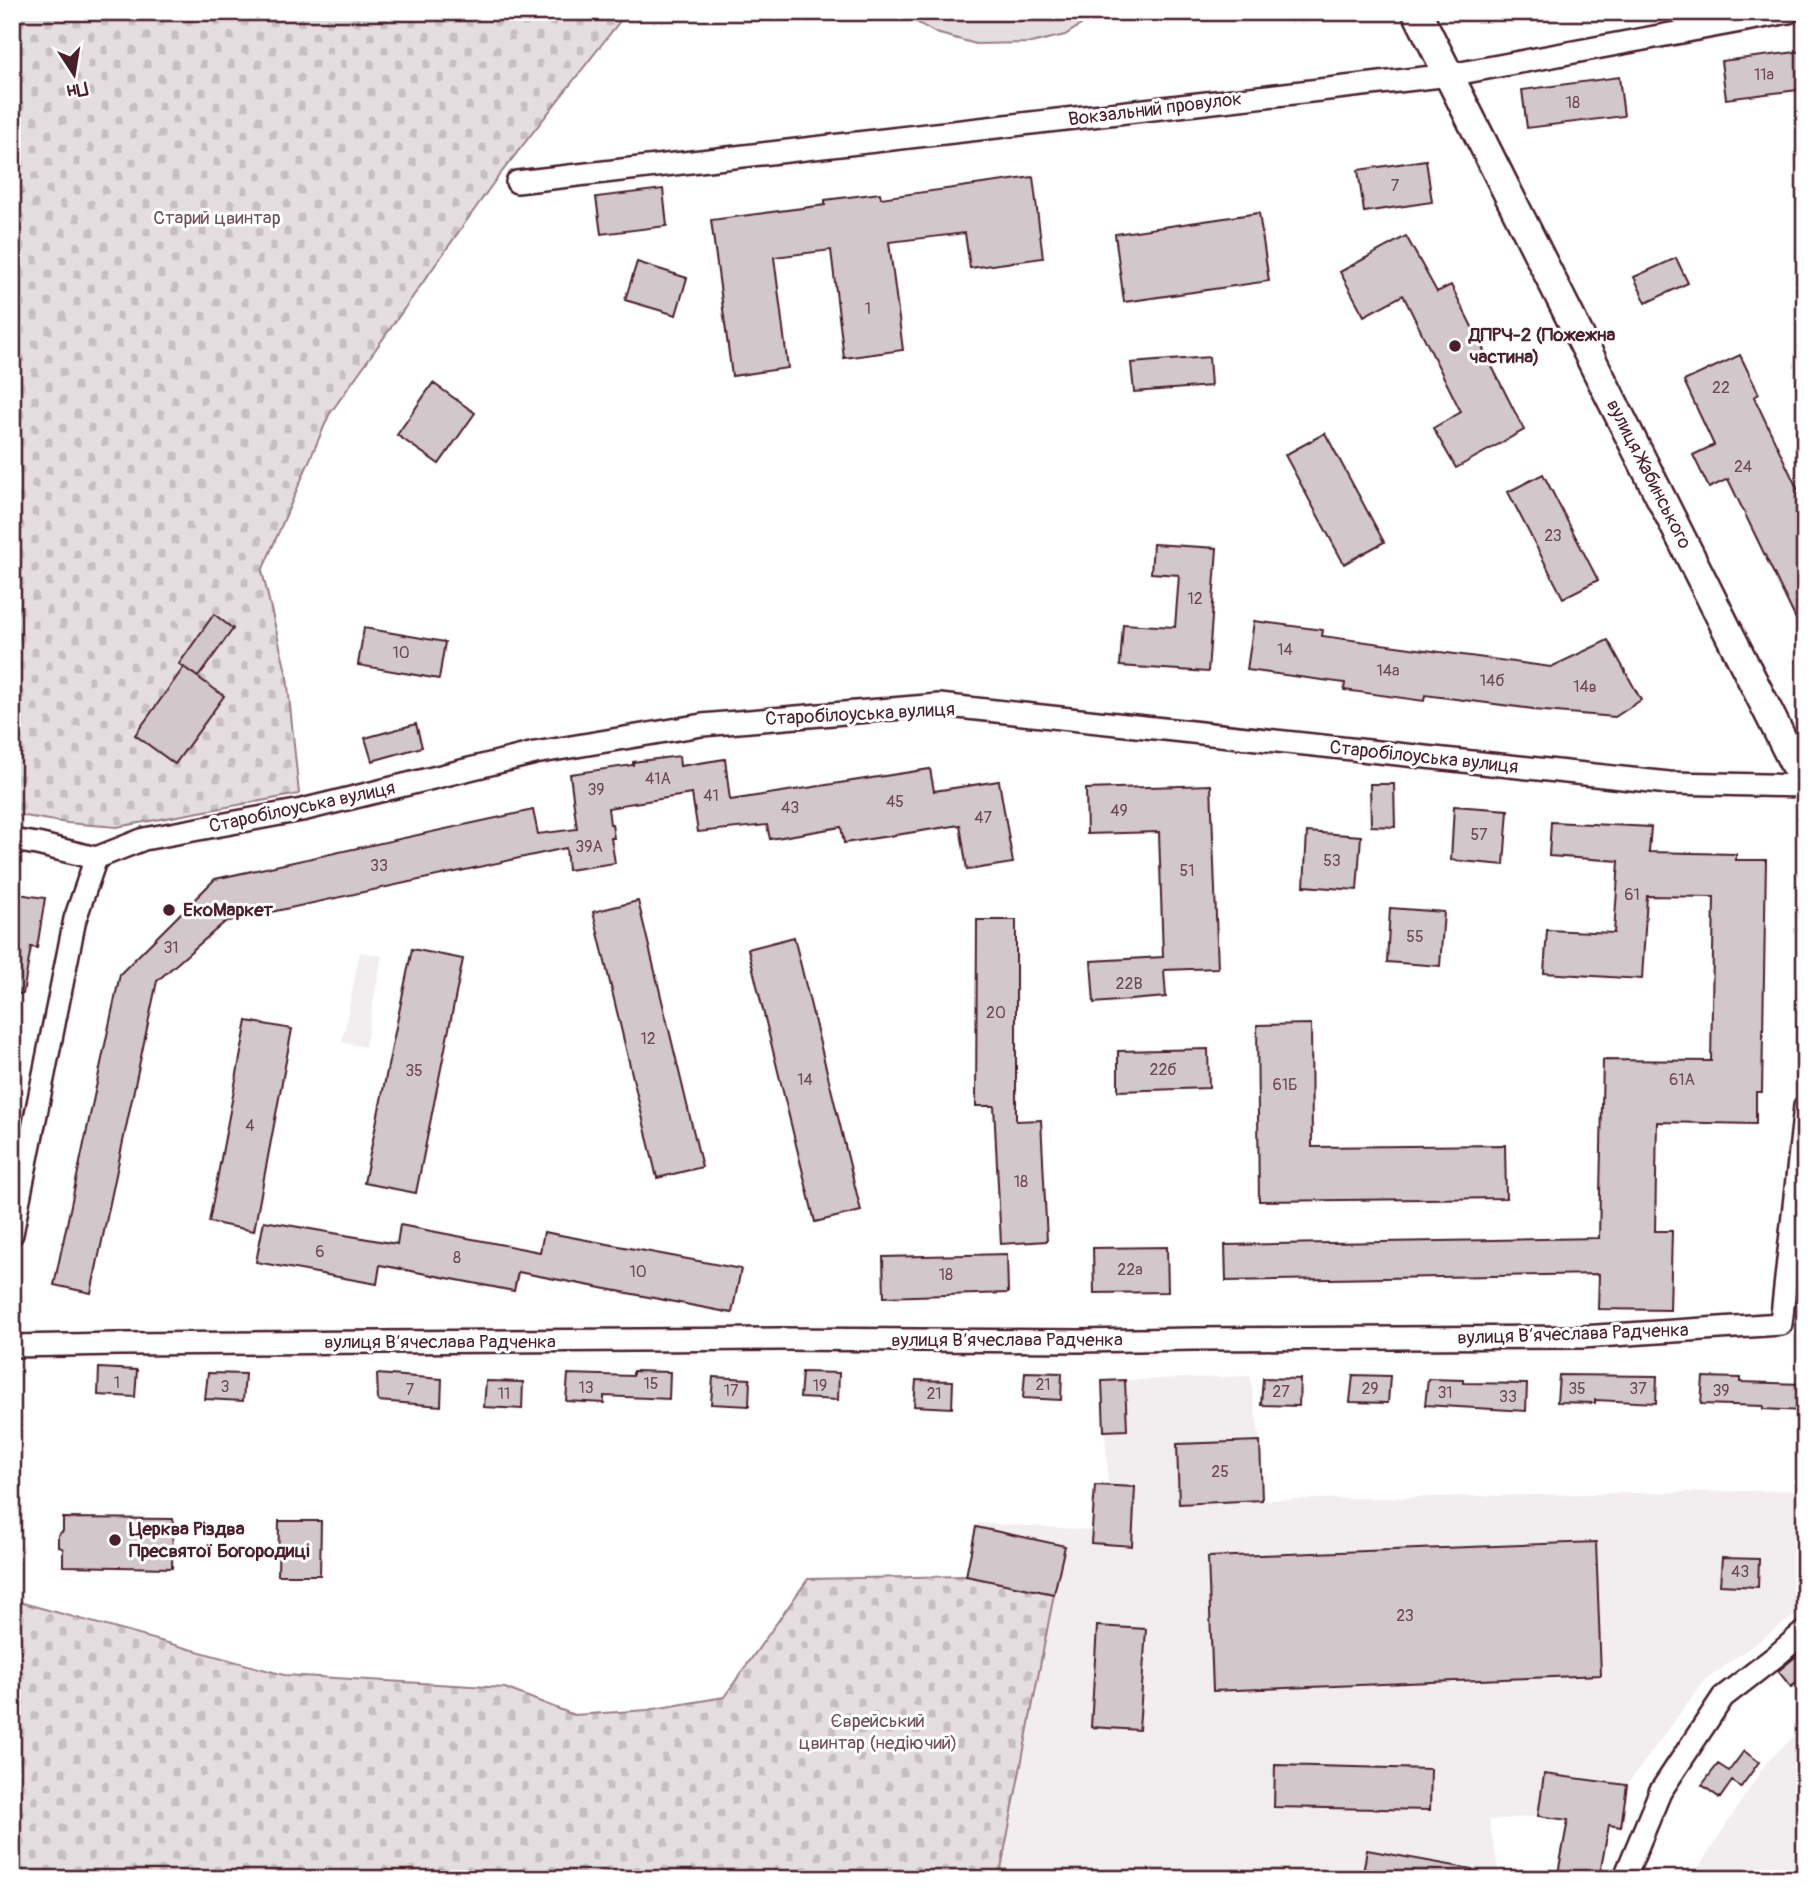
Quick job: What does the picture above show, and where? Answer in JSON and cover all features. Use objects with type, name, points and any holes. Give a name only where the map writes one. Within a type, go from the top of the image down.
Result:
[{"type":"street","name":"вулиця Жабинського","points":[[1417,12],[1805,785]]},
{"type":"street","name":"Вокзальний провулок","points":[[517,182],[1450,75],[1789,12]]},
{"type":"street","name":"Старобілоуська вулиця","points":[[96,858],[144,839],[302,810],[535,753],[702,725],[939,705],[1669,783],[1805,785]]},
{"type":"street","points":[[12,841],[96,858],[75,919],[12,1234]]},
{"type":"street","name":"вулиця Вʼячеслава Радченка","points":[[12,1346],[765,1339],[1079,1341],[1582,1337],[1781,1324],[1805,1106]]},
{"type":"street","points":[[1624,1879],[1660,1793],[1723,1697],[1805,1631]]},
{"type":"shaded area","points":[[360,952],[382,956],[365,1047],[342,1042]]},
{"type":"shaded area","points":[[1250,1376],[1260,1441],[1263,1500],[1805,1490],[1805,1608],[1705,1680],[1627,1785],[1621,1827],[1538,1816],[1489,1820],[1498,1879],[999,1879],[1054,1594],[966,1576],[976,1527],[978,1523],[1092,1530],[1095,1485],[1108,1485],[1102,1381]]},
{"type":"shaded area","points":[[1805,1726],[1805,1879],[1691,1879],[1766,1763]]},
{"type":"green space","name":"Старий цвинтар","points":[[12,12],[627,12],[494,182],[329,415],[262,571],[287,676],[299,794],[117,827],[67,823],[12,814]]},
{"type":"green space","points":[[903,12],[1101,12],[1065,35],[1031,43],[976,44],[936,33]]},
{"type":"green space","name":"Єврейський цвинтар (недіючий)","points":[[966,1576],[1054,1594],[999,1879],[12,1879],[12,1600],[284,1675],[505,1688],[574,1715],[648,1710],[724,1697],[808,1579]]},
{"type":"building","points":[[1805,51],[1805,89],[1726,99],[1721,61]]},
{"type":"building","points":[[1619,77],[1624,116],[1527,128],[1522,90]]},
{"type":"building","points":[[1426,160],[1432,202],[1364,212],[1358,170]]},
{"type":"building","points":[[1033,177],[1043,258],[970,268],[965,233],[889,242],[903,350],[844,358],[831,250],[774,257],[788,368],[732,376],[711,220],[825,205],[825,200],[880,193],[881,198]]},
{"type":"building","points":[[663,189],[667,226],[601,234],[596,197]]},
{"type":"building","points":[[1259,213],[1269,281],[1124,302],[1115,234]]},
{"type":"building","points":[[1406,236],[1437,292],[1451,285],[1524,430],[1456,468],[1433,428],[1461,412],[1403,295],[1364,316],[1340,272]]},
{"type":"building","points":[[1676,258],[1688,283],[1646,303],[1634,277]]},
{"type":"building","points":[[637,262],[687,278],[676,315],[625,300]]},
{"type":"building","points":[[1740,355],[1759,394],[1754,397],[1805,505],[1805,638],[1728,479],[1709,488],[1693,455],[1714,445],[1684,381]]},
{"type":"building","points":[[1209,357],[1211,386],[1134,392],[1131,363]]},
{"type":"building","points":[[433,383],[475,413],[439,464],[397,435]]},
{"type":"building","points":[[1325,433],[1384,542],[1344,564],[1285,455]]},
{"type":"building","points":[[1543,474],[1598,580],[1563,598],[1508,492]]},
{"type":"building","points":[[1153,544],[1217,548],[1208,672],[1120,666],[1123,624],[1175,627],[1179,575],[1151,573]]},
{"type":"building","points":[[214,614],[233,629],[198,677],[185,668],[224,696],[175,764],[135,735],[184,667],[179,664]]},
{"type":"building","points":[[1254,621],[1323,630],[1322,636],[1551,667],[1608,640],[1641,700],[1615,717],[1533,710],[1425,695],[1424,701],[1344,690],[1345,683],[1247,670]]},
{"type":"building","points":[[364,628],[445,642],[439,679],[358,665]]},
{"type":"building","points":[[416,724],[422,747],[372,761],[365,738]]},
{"type":"building","points":[[679,756],[680,766],[725,759],[730,800],[930,769],[934,791],[999,781],[1013,863],[967,870],[960,825],[844,843],[841,827],[770,839],[767,825],[698,832],[692,794],[608,808],[614,838],[611,838],[615,863],[568,870],[566,848],[225,922],[157,981],[91,1293],[54,1285],[120,974],[215,879],[533,810],[538,834],[577,829],[570,774]]},
{"type":"building","points":[[1370,784],[1394,784],[1395,827],[1371,826]]},
{"type":"building","points":[[1211,785],[1218,968],[1164,970],[1166,997],[1094,1003],[1091,961],[1163,957],[1159,832],[1087,834],[1086,789]]},
{"type":"building","points":[[1454,806],[1508,810],[1504,865],[1451,860]]},
{"type":"building","points":[[1551,822],[1651,827],[1649,852],[1736,854],[1736,860],[1766,860],[1762,1092],[1756,1092],[1756,1124],[1657,1122],[1655,1231],[1672,1231],[1670,1310],[1598,1309],[1599,1274],[1226,1281],[1225,1245],[1599,1238],[1603,1060],[1711,1061],[1714,897],[1647,896],[1642,979],[1544,973],[1547,930],[1614,933],[1619,861],[1549,856]]},
{"type":"building","points":[[1307,832],[1361,836],[1357,890],[1304,886]]},
{"type":"building","points":[[12,893],[45,898],[37,948],[31,947],[23,994],[12,993]]},
{"type":"building","points":[[638,901],[702,1167],[657,1178],[593,912]]},
{"type":"building","points":[[1390,908],[1444,912],[1440,966],[1387,962]]},
{"type":"building","points":[[977,920],[1016,920],[1016,1121],[1041,1120],[1047,1241],[1001,1244],[994,1106],[976,1106]]},
{"type":"building","points":[[794,937],[861,1211],[815,1222],[748,949]]},
{"type":"building","points":[[412,949],[463,959],[416,1193],[364,1183]]},
{"type":"building","points":[[247,1021],[292,1029],[254,1231],[209,1222]]},
{"type":"building","points":[[1311,1024],[1312,1147],[1505,1145],[1506,1198],[1259,1201],[1257,1025]]},
{"type":"building","points":[[1208,1049],[1209,1088],[1118,1091],[1118,1051]]},
{"type":"building","points":[[264,1221],[397,1244],[400,1225],[540,1252],[544,1232],[741,1269],[732,1313],[518,1272],[514,1291],[380,1265],[377,1284],[256,1262]]},
{"type":"building","points":[[1167,1247],[1168,1292],[1094,1293],[1093,1248]]},
{"type":"building","points":[[1007,1254],[1008,1293],[884,1297],[883,1257]]},
{"type":"building","points":[[99,1368],[137,1370],[135,1397],[98,1395]]},
{"type":"building","points":[[633,1371],[670,1372],[669,1399],[604,1396],[604,1403],[566,1401],[568,1374],[633,1376]]},
{"type":"building","points":[[802,1372],[839,1373],[838,1400],[800,1398]]},
{"type":"building","points":[[1025,1372],[1062,1373],[1061,1400],[1023,1398]]},
{"type":"building","points":[[208,1373],[245,1374],[243,1401],[205,1399]]},
{"type":"building","points":[[377,1374],[442,1379],[441,1406],[378,1401]]},
{"type":"building","points":[[1353,1375],[1390,1376],[1388,1403],[1350,1402]]},
{"type":"building","points":[[1559,1375],[1657,1376],[1656,1403],[1595,1400],[1595,1403],[1557,1402]]},
{"type":"building","points":[[713,1377],[750,1379],[749,1406],[711,1404]]},
{"type":"building","points":[[1703,1377],[1740,1378],[1740,1382],[1802,1384],[1801,1411],[1763,1409],[1763,1406],[1701,1404]]},
{"type":"building","points":[[1263,1378],[1300,1379],[1299,1406],[1261,1405]]},
{"type":"building","points":[[1428,1379],[1464,1380],[1464,1383],[1527,1384],[1526,1411],[1425,1405]]},
{"type":"building","points":[[916,1380],[953,1381],[952,1408],[914,1406]]},
{"type":"building","points":[[1125,1380],[1127,1430],[1104,1431],[1102,1381]]},
{"type":"building","points":[[486,1381],[523,1382],[522,1409],[484,1407]]},
{"type":"building","points":[[1260,1441],[1262,1500],[1179,1504],[1177,1444]]},
{"type":"building","points":[[1095,1485],[1135,1487],[1132,1546],[1091,1543]]},
{"type":"building","name":"Церква Різдва Пресвятої Богородиці","points":[[63,1518],[173,1519],[172,1568],[63,1566],[63,1549],[58,1546],[58,1535],[63,1531]]},
{"type":"building","points":[[279,1521],[321,1521],[320,1575],[278,1575]]},
{"type":"building","points":[[976,1527],[1065,1546],[1054,1594],[966,1576]]},
{"type":"building","points":[[1596,1542],[1601,1675],[1213,1691],[1208,1557]]},
{"type":"building","points":[[1722,1558],[1759,1559],[1758,1587],[1720,1585]]},
{"type":"building","points":[[1097,1626],[1146,1629],[1139,1730],[1091,1727]]},
{"type":"building","points":[[1805,1649],[1805,1676],[1791,1687],[1778,1671]]},
{"type":"building","points":[[1744,1751],[1759,1762],[1741,1787],[1732,1781],[1720,1798],[1702,1785],[1718,1764],[1729,1771]]},
{"type":"building","points":[[1275,1765],[1431,1769],[1430,1810],[1274,1807]]},
{"type":"building","points":[[1544,1774],[1627,1785],[1621,1827],[1609,1825],[1599,1879],[1557,1879],[1568,1820],[1538,1816]]},
{"type":"building","points":[[1367,1850],[1472,1869],[1472,1879],[1362,1879]]},
{"type":"place","name":"ДПРЧ-2 (Пожежна частина)","points":[[1455,346]]},
{"type":"place","name":"ЕкоМаркет","points":[[169,910]]},
{"type":"place","name":"Церква Різдва Пресвятої Богородиці","points":[[115,1540]]}]
